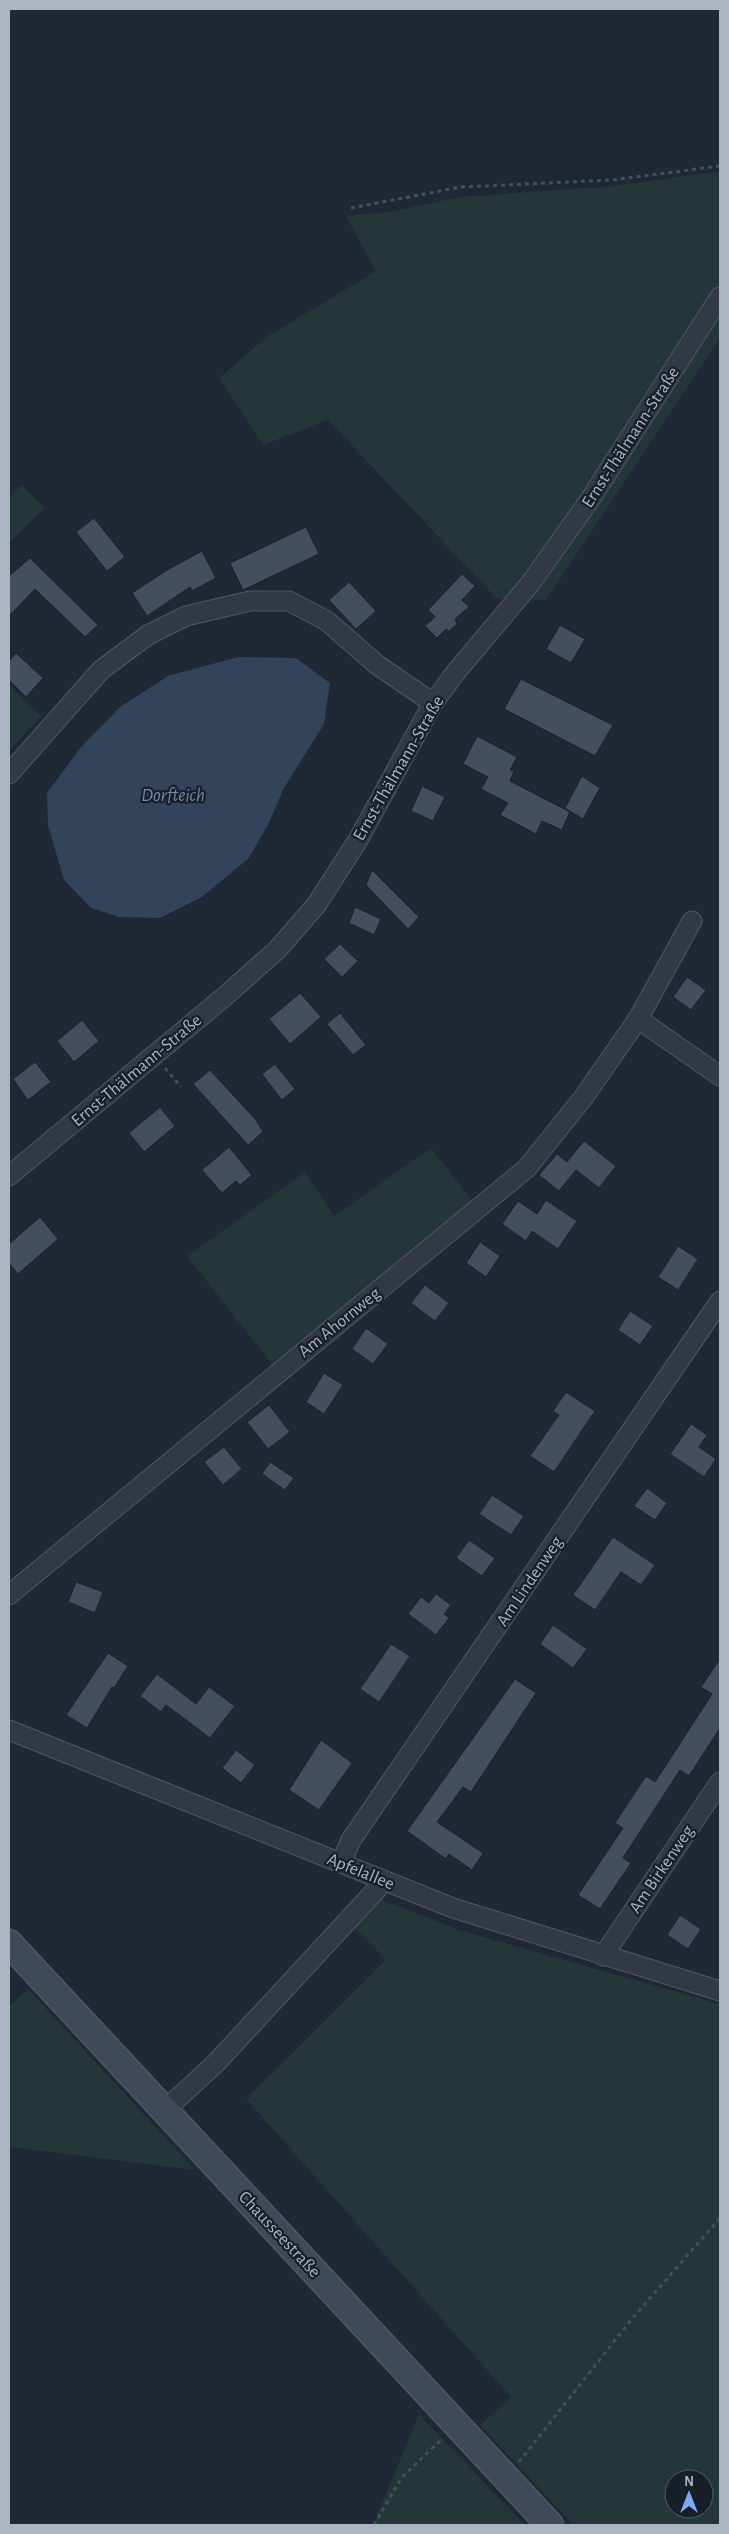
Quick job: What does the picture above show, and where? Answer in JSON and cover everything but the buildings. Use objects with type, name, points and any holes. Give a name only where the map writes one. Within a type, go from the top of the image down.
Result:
[{"type":"main road","name":"Chausseestraße","points":[[9,1943],[550,2525]]},
{"type":"street","name":"Ernst-Thälmann-Straße","points":[[9,1176],[216,1004],[277,950],[317,904],[348,855],[433,702],[541,568],[590,498],[720,297]]},
{"type":"street","points":[[9,774],[101,670],[148,635],[186,616],[250,601],[288,601],[327,621],[376,664],[433,702]]},
{"type":"street","name":"Am Ahornweg","points":[[9,1595],[527,1168],[583,1098],[638,1019],[692,921]]},
{"type":"street","points":[[638,1019],[720,1076]]},
{"type":"street","name":"Am Lindenweg","points":[[341,1863],[351,1840],[720,1301]]},
{"type":"street","name":"Apfelallee","points":[[9,1730],[453,1908],[602,1956],[720,1991]]},
{"type":"street","name":"Am Birkenweg","points":[[602,1956],[720,1782]]},
{"type":"street","points":[[165,2110],[216,2063],[377,1889],[381,1880]]},
{"type":"path","points":[[351,208],[461,187],[612,180],[720,166]]},
{"type":"path","points":[[163,1066],[182,1087]]},
{"type":"path","points":[[505,2476],[512,2470],[631,2320],[720,2218]]},
{"type":"path","points":[[374,2525],[401,2478],[456,2425]]},
{"type":"shaded area","points":[[720,171],[720,338],[546,600],[496,598],[328,420],[263,445],[219,378],[268,336],[376,271],[346,216],[389,212],[460,197],[615,186]]},
{"type":"shaded area","points":[[22,485],[45,508],[9,543],[9,497]]},
{"type":"shaded area","points":[[9,685],[41,716],[9,751]]},
{"type":"shaded area","points":[[431,1148],[473,1201],[274,1367],[187,1256],[305,1172],[334,1216]]},
{"type":"shaded area","points":[[380,1899],[459,1930],[720,2004],[720,2525],[573,2525],[480,2425],[511,2397],[246,2099],[386,1960],[354,1927]]},
{"type":"shaded area","points":[[28,1989],[195,2170],[9,2147],[9,2007]]},
{"type":"shaded area","points":[[419,2414],[432,2428],[525,2525],[373,2525]]},
{"type":"water","name":"Dorfteich","points":[[238,657],[296,658],[330,683],[324,724],[284,788],[269,823],[249,858],[202,897],[160,918],[119,917],[91,908],[64,880],[48,825],[47,793],[81,747],[120,707],[168,676]]}]
